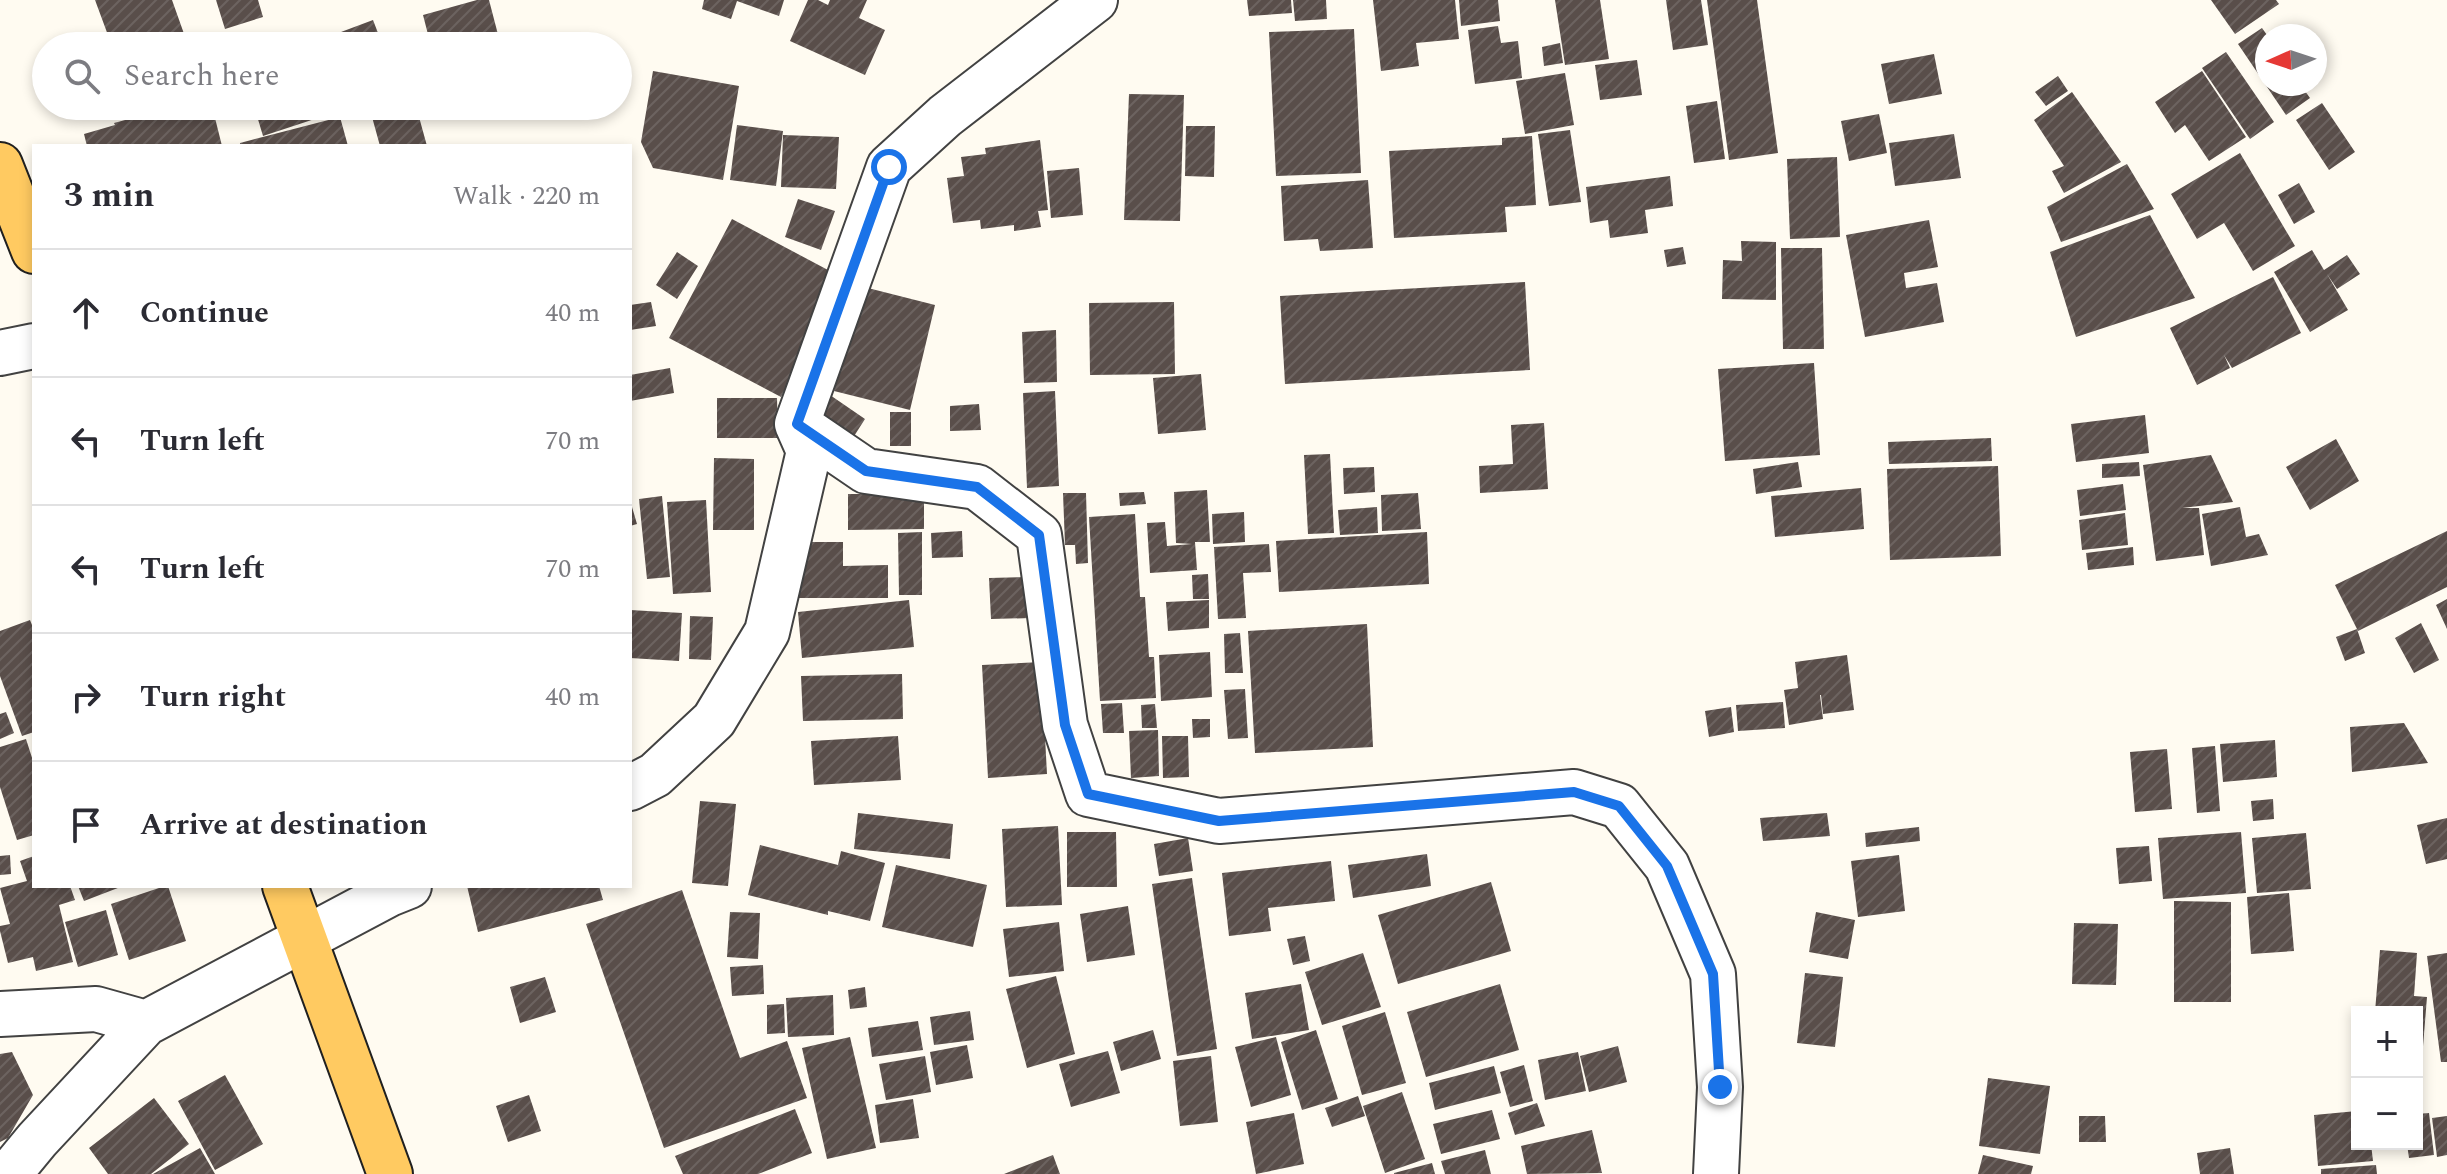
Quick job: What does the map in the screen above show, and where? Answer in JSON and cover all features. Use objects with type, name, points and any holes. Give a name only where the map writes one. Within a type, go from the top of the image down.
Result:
[{"type":"main road","points":[[0,165],[32,246]]},
{"type":"main road","points":[[286,888],[390,1174]]},
{"type":"street","points":[[632,787],[655,775],[714,720],[767,632],[809,451],[797,424],[889,167],[945,116],[1095,0]]},
{"type":"street","points":[[0,353],[32,346]]},
{"type":"street","points":[[797,424],[866,471],[977,487],[1039,535],[1065,725],[1088,794],[1219,821],[1574,792],[1619,806],[1667,866],[1713,974],[1720,1087],[1716,1174]]},
{"type":"street","points":[[9,1174],[146,1023],[404,888]]},
{"type":"street","points":[[0,1014],[96,1009],[146,1023]]},
{"type":"building","points":[[95,0],[172,0],[183,32],[107,32]]},
{"type":"building","points":[[216,0],[258,0],[263,17],[225,29]]},
{"type":"building","points":[[477,0],[489,0],[497,32],[427,32],[423,15]]},
{"type":"building","points":[[704,0],[784,0],[779,16],[737,1],[731,19],[702,9]]},
{"type":"building","points":[[808,0],[818,0],[828,5],[830,0],[867,0],[859,18],[885,30],[865,75],[790,41]]},
{"type":"building","points":[[1247,0],[1291,0],[1292,13],[1249,16]]},
{"type":"building","points":[[1293,0],[1326,0],[1327,19],[1295,21]]},
{"type":"building","points":[[1373,0],[1455,0],[1459,39],[1416,43],[1419,66],[1381,71]]},
{"type":"building","points":[[1459,0],[1498,0],[1500,21],[1461,26]]},
{"type":"building","points":[[1555,0],[1600,0],[1609,59],[1565,65]]},
{"type":"building","points":[[1666,0],[1701,0],[1708,45],[1673,50]]},
{"type":"building","points":[[1707,0],[1757,0],[1778,153],[1729,160]]},
{"type":"building","points":[[2211,0],[2276,0],[2279,4],[2235,34]]},
{"type":"building","points":[[373,20],[378,32],[341,32]]},
{"type":"building","points":[[1498,26],[1501,43],[1518,41],[1522,78],[1475,84],[1468,30]]},
{"type":"building","points":[[1354,29],[1361,173],[1276,176],[1269,32]]},
{"type":"building","points":[[2255,33],[2255,69],[2238,44]]},
{"type":"building","points":[[1560,43],[1563,63],[1544,66],[1542,47]]},
{"type":"building","points":[[2226,52],[2274,122],[2250,139],[2202,68]]},
{"type":"building","points":[[1934,54],[1942,94],[1889,104],[1881,64]]},
{"type":"building","points":[[1637,60],[1642,95],[1600,100],[1595,65]]},
{"type":"building","points":[[653,71],[739,86],[723,180],[653,168],[641,142]]},
{"type":"building","points":[[2202,71],[2246,137],[2209,161],[2185,125],[2175,133],[2155,102]]},
{"type":"building","points":[[1565,73],[1574,125],[1525,134],[1516,81]]},
{"type":"building","points":[[2058,76],[2068,91],[2046,106],[2035,92]]},
{"type":"building","points":[[2072,92],[2121,162],[2064,193],[2052,171],[2064,166],[2034,120]]},
{"type":"building","points":[[1129,94],[1184,95],[1180,221],[1124,220]]},
{"type":"building","points":[[2273,96],[2309,96],[2310,98],[2286,115]]},
{"type":"building","points":[[1717,101],[1725,159],[1694,163],[1686,106]]},
{"type":"building","points":[[2322,103],[2355,152],[2329,170],[2296,120]]},
{"type":"building","points":[[1879,114],[1887,153],[1849,161],[1841,121]]},
{"type":"building","points":[[125,120],[216,120],[222,144],[86,144],[84,134]]},
{"type":"building","points":[[258,120],[312,120],[263,136]]},
{"type":"building","points":[[328,120],[341,120],[347,144],[240,144]]},
{"type":"building","points":[[373,120],[420,120],[426,144],[379,144]]},
{"type":"building","points":[[737,125],[783,131],[776,186],[730,180]]},
{"type":"building","points":[[1186,126],[1215,126],[1214,177],[1185,176]]},
{"type":"building","points":[[1570,130],[1581,202],[1549,206],[1538,134]]},
{"type":"building","points":[[1954,134],[1961,178],[1895,186],[1889,143]]},
{"type":"building","points":[[783,135],[839,137],[836,189],[781,187]]},
{"type":"building","points":[[1532,136],[1536,205],[1505,207],[1507,232],[1394,238],[1389,151],[1502,145],[1502,138]]},
{"type":"building","points":[[1040,140],[1048,210],[1038,211],[1041,227],[1014,231],[1014,225],[981,229],[980,220],[953,223],[947,178],[964,176],[961,157],[986,154],[985,148]]},
{"type":"building","points":[[2240,153],[2295,246],[2253,271],[2224,223],[2197,239],[2171,194]]},
{"type":"building","points":[[1837,157],[1840,237],[1790,239],[1787,159]]},
{"type":"building","points":[[2127,164],[2154,209],[2061,242],[2047,207]]},
{"type":"building","points":[[1079,168],[1083,215],[1051,218],[1047,171]]},
{"type":"building","points":[[1670,176],[1673,206],[1645,210],[1648,233],[1610,238],[1608,220],[1590,223],[1586,187]]},
{"type":"building","points":[[1368,180],[1373,248],[1320,251],[1318,239],[1284,241],[1281,186]]},
{"type":"building","points":[[2299,183],[2315,212],[2294,224],[2278,195]]},
{"type":"building","points":[[798,199],[835,211],[821,250],[785,237]]},
{"type":"building","points":[[2150,215],[2195,298],[2076,337],[2050,252]]},
{"type":"building","points":[[732,219],[843,278],[781,397],[669,338]]},
{"type":"building","points":[[1929,220],[1938,267],[1904,273],[1906,288],[1937,283],[1944,322],[1865,337],[1846,235]]},
{"type":"building","points":[[1741,241],[1776,242],[1776,300],[1722,299],[1723,260],[1742,261]]},
{"type":"building","points":[[1683,247],[1686,264],[1667,267],[1664,250]]},
{"type":"building","points":[[1781,248],[1822,248],[1824,349],[1783,349]]},
{"type":"building","points":[[2312,250],[2324,270],[2347,255],[2360,274],[2337,289],[2327,274],[2348,310],[2310,332],[2274,272]]},
{"type":"building","points":[[677,252],[698,266],[677,299],[656,285]]},
{"type":"building","points":[[2273,277],[2301,333],[2232,368],[2224,355],[2230,368],[2197,385],[2170,328]]},
{"type":"building","points":[[1525,282],[1530,370],[1285,384],[1280,296]]},
{"type":"building","points":[[860,286],[935,305],[910,410],[834,391]]},
{"type":"building","points":[[651,302],[656,326],[632,330],[632,305]]},
{"type":"building","points":[[1174,302],[1175,374],[1090,375],[1089,303]]},
{"type":"building","points":[[1056,330],[1057,382],[1024,383],[1022,332]]},
{"type":"building","points":[[1814,363],[1820,455],[1725,461],[1718,369]]},
{"type":"building","points":[[670,368],[674,393],[632,401],[632,375]]},
{"type":"building","points":[[1201,374],[1206,430],[1158,434],[1153,378]]},
{"type":"building","points":[[1055,391],[1059,486],[1027,488],[1023,393]]},
{"type":"building","points":[[830,395],[865,419],[849,444],[813,421]]},
{"type":"building","points":[[717,398],[777,398],[778,438],[717,438]]},
{"type":"building","points":[[979,404],[981,430],[950,431],[950,406]]},
{"type":"building","points":[[890,412],[911,412],[911,446],[890,446]]},
{"type":"building","points":[[2145,415],[2149,453],[2076,462],[2071,424]]},
{"type":"building","points":[[1544,423],[1548,489],[1480,493],[1479,466],[1513,464],[1511,425]]},
{"type":"building","points":[[1991,438],[1992,461],[1889,464],[1888,442]]},
{"type":"building","points":[[2336,439],[2359,481],[2310,510],[2286,467]]},
{"type":"building","points":[[1330,454],[1334,533],[1308,534],[1304,455]]},
{"type":"building","points":[[2211,455],[2233,502],[2182,508],[2199,508],[2204,555],[2156,561],[2143,465]]},
{"type":"building","points":[[714,458],[754,459],[754,530],[713,530]]},
{"type":"building","points":[[1798,462],[1802,487],[1756,494],[1753,469]]},
{"type":"building","points":[[2139,462],[2140,476],[2102,478],[2102,464]]},
{"type":"building","points":[[1998,466],[2001,556],[1890,560],[1887,469]]},
{"type":"building","points":[[1374,467],[1375,492],[1344,494],[1343,468]]},
{"type":"building","points":[[2123,484],[2126,510],[2080,516],[2077,490]]},
{"type":"building","points":[[1861,488],[1864,529],[1775,537],[1771,496]]},
{"type":"building","points":[[1207,490],[1210,542],[1195,542],[1197,570],[1150,573],[1147,523],[1165,522],[1167,546],[1192,544],[1176,543],[1174,492]]},
{"type":"building","points":[[1144,492],[1146,504],[1120,506],[1119,493]]},
{"type":"building","points":[[1063,493],[1086,493],[1088,563],[1076,564],[1075,545],[1065,545]]},
{"type":"building","points":[[1418,493],[1421,529],[1382,531],[1381,495]]},
{"type":"building","points":[[848,494],[924,494],[924,529],[848,530]]},
{"type":"building","points":[[662,496],[670,577],[647,579],[639,499]]},
{"type":"building","points":[[706,500],[711,592],[673,594],[667,502]]},
{"type":"building","points":[[632,507],[637,524],[632,525]]},
{"type":"building","points":[[1377,507],[1378,533],[1340,535],[1338,510]]},
{"type":"building","points":[[2240,507],[2246,537],[2259,534],[2268,555],[2211,566],[2202,514]]},
{"type":"building","points":[[1244,512],[1245,542],[1213,544],[1212,514]]},
{"type":"building","points":[[2125,513],[2128,545],[2082,550],[2079,520]]},
{"type":"building","points":[[1135,514],[1140,597],[1145,597],[1149,657],[1154,657],[1156,698],[1100,701],[1089,517]]},
{"type":"building","points":[[962,531],[963,557],[932,558],[931,533]]},
{"type":"building","points":[[2447,531],[2447,587],[2358,631],[2335,585]]},
{"type":"building","points":[[922,532],[922,595],[899,595],[898,533]]},
{"type":"building","points":[[1427,532],[1429,584],[1279,592],[1276,541]]},
{"type":"building","points":[[799,542],[843,542],[843,566],[888,565],[888,598],[799,598]]},
{"type":"building","points":[[1269,544],[1271,572],[1243,573],[1246,618],[1218,619],[1214,547]]},
{"type":"building","points":[[2133,547],[2134,565],[2088,570],[2086,553]]},
{"type":"building","points":[[1208,574],[1209,599],[1193,599],[1192,575]]},
{"type":"building","points":[[1030,577],[1031,618],[991,619],[989,578]]},
{"type":"building","points":[[2447,599],[2447,629],[2436,605]]},
{"type":"building","points":[[909,600],[914,647],[802,658],[798,612]]},
{"type":"building","points":[[1209,600],[1209,628],[1168,631],[1166,602]]},
{"type":"building","points":[[632,610],[682,613],[679,661],[632,658]]},
{"type":"building","points":[[690,616],[713,617],[711,660],[689,659]]},
{"type":"building","points":[[30,620],[32,625],[32,733],[22,736],[0,676],[0,631]]},
{"type":"building","points":[[2421,623],[2439,660],[2414,673],[2395,638]]},
{"type":"building","points":[[1367,624],[1373,747],[1255,753],[1248,631]]},
{"type":"building","points":[[2357,629],[2365,653],[2345,661],[2336,637]]},
{"type":"building","points":[[1240,633],[1243,673],[1225,673],[1224,634]]},
{"type":"building","points":[[1210,652],[1212,697],[1161,701],[1159,655]]},
{"type":"building","points":[[1847,655],[1854,710],[1823,714],[1820,695],[1823,719],[1789,725],[1784,690],[1798,688],[1795,662]]},
{"type":"building","points":[[1041,662],[1047,774],[988,778],[982,665]]},
{"type":"building","points":[[902,674],[903,719],[803,721],[801,676]]},
{"type":"building","points":[[1245,689],[1248,738],[1228,739],[1224,690]]},
{"type":"building","points":[[1783,702],[1785,728],[1738,731],[1736,705]]},
{"type":"building","points":[[1122,703],[1124,733],[1103,733],[1101,704]]},
{"type":"building","points":[[1155,704],[1157,728],[1142,728],[1141,705]]},
{"type":"building","points":[[1731,707],[1734,732],[1709,737],[1705,711]]},
{"type":"building","points":[[6,712],[14,733],[0,739],[0,714]]},
{"type":"building","points":[[1192,719],[1210,719],[1210,737],[1193,738]]},
{"type":"building","points":[[2404,723],[2428,763],[2352,772],[2350,727]]},
{"type":"building","points":[[1158,730],[1159,776],[1131,778],[1129,731]]},
{"type":"building","points":[[898,736],[901,780],[814,785],[811,741]]},
{"type":"building","points":[[1162,736],[1188,736],[1189,777],[1163,778]]},
{"type":"building","points":[[26,739],[32,758],[32,836],[17,840],[0,787],[0,747]]},
{"type":"building","points":[[2275,740],[2277,777],[2223,782],[2220,744]]},
{"type":"building","points":[[2215,746],[2220,811],[2197,813],[2192,748]]},
{"type":"building","points":[[2167,749],[2172,809],[2135,812],[2130,752]]},
{"type":"building","points":[[2273,799],[2274,819],[2253,821],[2251,801]]},
{"type":"building","points":[[700,801],[736,804],[728,886],[692,883]]},
{"type":"building","points":[[858,813],[953,824],[950,859],[854,849]]},
{"type":"building","points":[[1827,813],[1830,836],[1763,841],[1760,818]]},
{"type":"building","points":[[2447,818],[2447,859],[2426,864],[2417,825]]},
{"type":"building","points":[[1058,826],[1062,905],[1006,907],[1002,829]]},
{"type":"building","points":[[1919,827],[1920,841],[1866,847],[1865,833]]},
{"type":"building","points":[[1067,832],[1116,832],[1117,887],[1067,887]]},
{"type":"building","points":[[2241,832],[2246,893],[2163,899],[2158,838]]},
{"type":"building","points":[[2306,833],[2311,889],[2257,893],[2252,838]]},
{"type":"building","points":[[1188,838],[1193,871],[1159,876],[1154,844]]},
{"type":"building","points":[[760,845],[838,865],[841,851],[885,863],[870,921],[828,911],[828,915],[748,895]]},
{"type":"building","points":[[2149,846],[2152,881],[2119,884],[2116,848]]},
{"type":"building","points":[[1427,854],[1431,886],[1353,898],[1348,865]]},
{"type":"building","points":[[10,855],[11,874],[0,875],[0,856]]},
{"type":"building","points":[[1899,855],[1905,911],[1858,917],[1851,861]]},
{"type":"building","points":[[32,857],[32,888],[71,888],[75,900],[59,905],[73,962],[36,971],[33,957],[8,963],[0,926],[10,924],[0,888],[27,881],[20,861]]},
{"type":"building","points":[[1331,861],[1335,901],[1268,908],[1271,931],[1229,936],[1222,873]]},
{"type":"building","points":[[896,865],[987,885],[973,947],[882,927]]},
{"type":"building","points":[[1192,878],[1217,1049],[1177,1056],[1152,884]]},
{"type":"building","points":[[1491,882],[1511,951],[1398,984],[1378,915]]},
{"type":"building","points":[[79,888],[118,888],[84,901]]},
{"type":"building","points":[[159,888],[169,888],[186,941],[129,960],[111,904]]},
{"type":"building","points":[[467,888],[600,888],[603,900],[478,932]]},
{"type":"building","points":[[682,890],[740,1058],[787,1041],[807,1098],[664,1148],[586,924]]},
{"type":"building","points":[[2289,893],[2294,951],[2251,954],[2247,897]]},
{"type":"building","points":[[2174,901],[2231,902],[2231,1002],[2174,1002]]},
{"type":"building","points":[[1128,906],[1135,955],[1087,962],[1080,914]]},
{"type":"building","points":[[106,910],[118,955],[78,967],[65,922]]},
{"type":"building","points":[[730,912],[760,913],[758,959],[727,957]]},
{"type":"building","points":[[1816,912],[1855,920],[1848,959],[1809,952]]},
{"type":"building","points":[[1059,922],[1064,971],[1009,977],[1003,929]]},
{"type":"building","points":[[2074,923],[2118,924],[2116,985],[2072,984]]},
{"type":"building","points":[[1305,936],[1310,961],[1293,965],[1287,939]]},
{"type":"building","points":[[2380,950],[2417,953],[2414,996],[2427,997],[2423,1046],[2423,1006],[2375,1006]]},
{"type":"building","points":[[1363,953],[1381,1007],[1322,1025],[1305,972]]},
{"type":"building","points":[[2447,953],[2447,1062],[2441,1062],[2427,956]]},
{"type":"building","points":[[763,965],[764,994],[732,996],[730,967]]},
{"type":"building","points":[[1805,973],[1843,977],[1835,1047],[1797,1043]]},
{"type":"building","points":[[1056,976],[1075,1054],[1027,1068],[1006,989]]},
{"type":"building","points":[[545,977],[556,1012],[520,1023],[510,987]]},
{"type":"building","points":[[1301,984],[1309,1030],[1252,1039],[1245,993]]},
{"type":"building","points":[[1500,984],[1519,1050],[1426,1077],[1407,1012]]},
{"type":"building","points":[[865,987],[867,1007],[850,1009],[848,990]]},
{"type":"building","points":[[833,995],[834,1035],[788,1037],[786,998]]},
{"type":"building","points":[[784,1004],[785,1033],[767,1034],[767,1005]]},
{"type":"building","points":[[970,1011],[974,1040],[934,1045],[930,1017]]},
{"type":"building","points":[[1385,1012],[1406,1083],[1362,1095],[1342,1026]]},
{"type":"building","points":[[918,1021],[923,1050],[872,1057],[868,1028]]},
{"type":"building","points":[[1153,1030],[1161,1059],[1121,1071],[1113,1042]]},
{"type":"building","points":[[1316,1030],[1338,1099],[1302,1110],[1281,1042]]},
{"type":"building","points":[[850,1037],[876,1148],[827,1159],[802,1048]]},
{"type":"building","points":[[1276,1037],[1291,1095],[1251,1107],[1235,1047]]},
{"type":"building","points":[[967,1045],[973,1078],[936,1085],[930,1052]]},
{"type":"building","points":[[1618,1046],[1627,1082],[1589,1092],[1580,1056]]},
{"type":"building","points":[[1108,1051],[1120,1093],[1071,1107],[1059,1064]]},
{"type":"building","points":[[12,1052],[33,1095],[8,1138],[0,1142],[0,1054]]},
{"type":"building","points":[[1578,1052],[1586,1091],[1545,1100],[1538,1060]]},
{"type":"building","points":[[925,1056],[931,1092],[886,1100],[879,1064]]},
{"type":"building","points":[[1211,1056],[1218,1122],[1180,1126],[1173,1061]]},
{"type":"building","points":[[1524,1065],[1533,1101],[1510,1107],[1500,1072]]},
{"type":"building","points":[[1494,1066],[1501,1093],[1435,1110],[1429,1083]]},
{"type":"building","points":[[225,1075],[263,1144],[215,1170],[178,1101]]},
{"type":"building","points":[[1988,1078],[2050,1086],[2040,1154],[1979,1146]]},
{"type":"building","points":[[1402,1092],[1425,1159],[1385,1173],[1363,1106]]},
{"type":"building","points":[[529,1095],[541,1131],[508,1142],[496,1106]]},
{"type":"building","points":[[1358,1096],[1365,1116],[1332,1127],[1325,1108]]},
{"type":"building","points":[[154,1098],[189,1144],[151,1174],[108,1174],[89,1148]]},
{"type":"building","points":[[913,1099],[919,1138],[880,1143],[875,1105]]},
{"type":"building","points":[[1537,1103],[1545,1126],[1515,1135],[1508,1113]]},
{"type":"building","points":[[795,1109],[812,1153],[758,1174],[683,1174],[675,1156]]},
{"type":"building","points":[[1492,1110],[1500,1139],[1441,1154],[1433,1124]]},
{"type":"building","points":[[2351,1112],[2351,1150],[2372,1150],[2373,1161],[2318,1166],[2314,1115]]},
{"type":"building","points":[[1294,1113],[1304,1164],[1256,1174],[1246,1122]]},
{"type":"building","points":[[2429,1113],[2434,1155],[2409,1158],[2408,1150],[2423,1150],[2423,1114]]},
{"type":"building","points":[[2079,1116],[2105,1116],[2106,1142],[2079,1142]]},
{"type":"building","points":[[2447,1116],[2447,1155],[2437,1157],[2432,1118]]},
{"type":"building","points":[[1592,1130],[1602,1173],[1527,1174],[1521,1146]]},
{"type":"building","points":[[200,1148],[215,1174],[153,1174]]},
{"type":"building","points":[[2230,1148],[2234,1174],[2200,1174],[2197,1153]]},
{"type":"building","points":[[1485,1150],[1491,1174],[1445,1174],[1441,1161]]},
{"type":"building","points":[[1053,1155],[1060,1174],[1004,1174]]},
{"type":"building","points":[[1983,1155],[2033,1166],[2031,1174],[1978,1174]]},
{"type":"building","points":[[1432,1163],[1435,1174],[1394,1174],[1394,1173]]},
{"type":"building","points":[[2376,1165],[2377,1174],[2321,1174],[2321,1169]]},
{"type":"route","points":[[889,167],[797,424],[866,471],[977,487],[1039,535],[1065,725],[1088,794],[1219,821],[1574,792],[1619,806],[1667,866],[1713,974],[1720,1087]]}]
